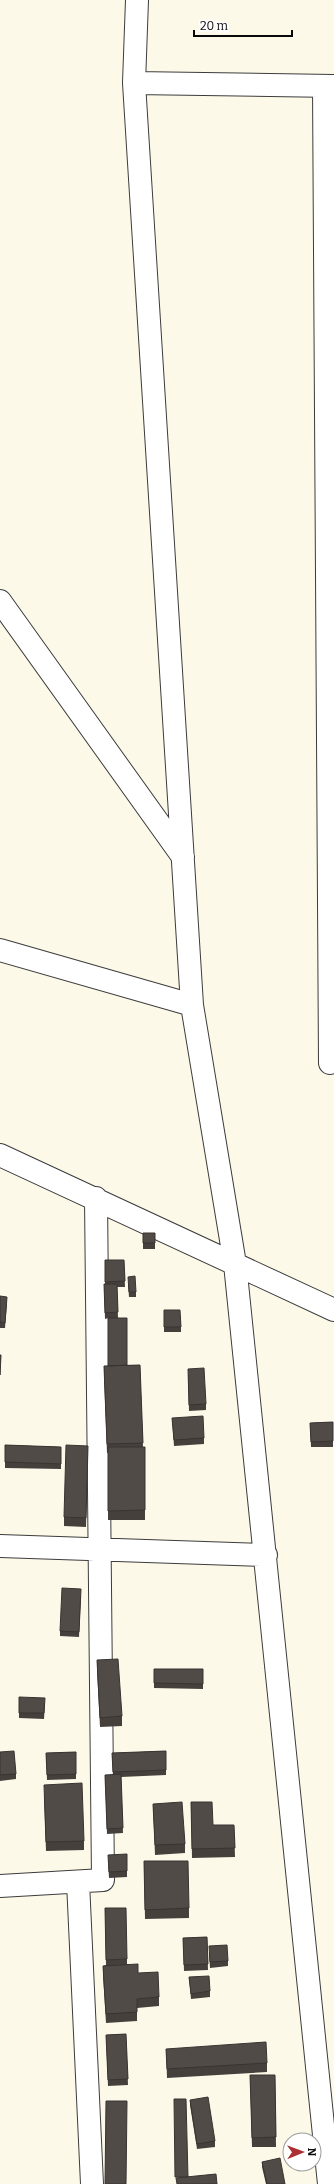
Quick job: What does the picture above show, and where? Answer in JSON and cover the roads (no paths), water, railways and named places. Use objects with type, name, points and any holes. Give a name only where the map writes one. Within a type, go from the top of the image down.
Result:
[{"type":"street","points":[[136,0],[134,83],[192,1005],[235,1264],[266,1555],[329,2184]]},
{"type":"street","points":[[134,83],[329,86],[330,1063]]},
{"type":"street","points":[[0,601],[182,857]]},
{"type":"street","points":[[0,950],[192,1005]]},
{"type":"street","points":[[0,1155],[96,1198],[334,1310]]},
{"type":"street","points":[[0,1886],[103,1880],[96,1198]]},
{"type":"street","points":[[0,1546],[266,1555]]},
{"type":"street","points":[[78,1882],[92,2184]]}]
